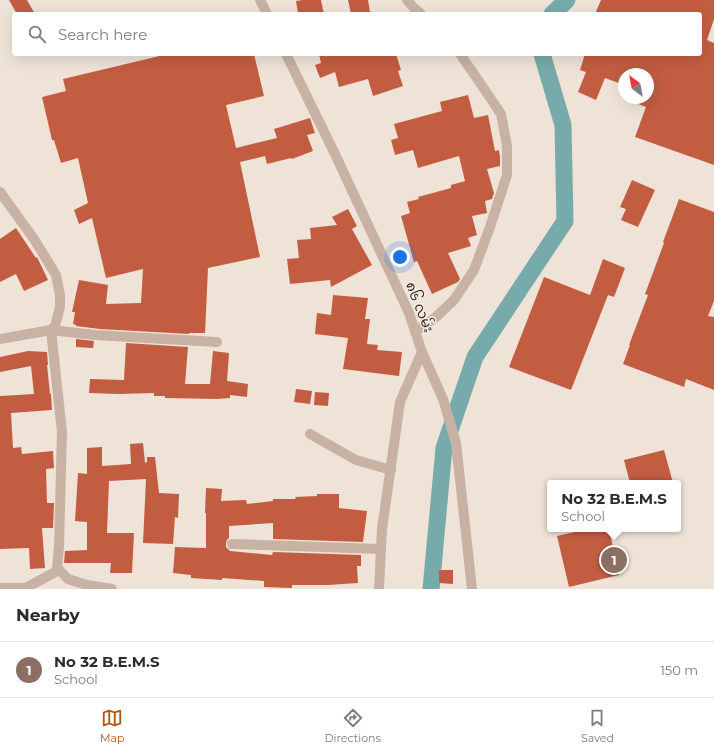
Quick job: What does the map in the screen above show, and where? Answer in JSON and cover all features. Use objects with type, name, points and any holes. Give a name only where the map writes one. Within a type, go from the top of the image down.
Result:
[{"type":"street","points":[[260,0],[266,12]]},
{"type":"street","points":[[407,0],[419,12]]},
{"type":"street","name":"၈၆ လမ်း","points":[[287,56],[409,313],[422,352],[400,402],[382,529],[379,589]]},
{"type":"street","points":[[415,332],[436,317],[454,300],[474,270],[490,228],[507,175],[507,146],[501,114],[461,56]]},
{"type":"street","points":[[0,192],[34,239],[56,275],[60,295],[60,308],[55,326],[52,330],[62,432],[59,547],[57,568],[68,584],[112,589]]},
{"type":"street","points":[[0,339],[52,330],[111,336],[216,342]]},
{"type":"street","points":[[422,352],[444,400],[456,443],[472,589]]},
{"type":"street","points":[[310,434],[356,460],[390,470]]},
{"type":"street","points":[[232,544],[381,549]]},
{"type":"street","points":[[0,588],[25,588],[59,570]]},
{"type":"building","points":[[9,0],[27,0],[34,12],[16,12]]},
{"type":"building","points":[[321,0],[324,12],[298,12],[296,1]]},
{"type":"building","points":[[348,0],[368,0],[370,12],[351,12]]},
{"type":"building","points":[[601,0],[714,0],[714,19],[707,40],[714,43],[714,165],[635,137],[646,107],[638,104],[654,104],[654,68],[618,68],[618,83],[605,78],[596,100],[578,92],[586,72],[580,70],[584,56],[702,56],[702,12],[596,12]]},
{"type":"building","points":[[160,56],[254,56],[264,96],[226,105],[236,148],[277,138],[274,129],[310,118],[315,133],[307,135],[313,151],[292,159],[267,164],[265,156],[240,162],[260,257],[208,268],[205,333],[189,334],[100,329],[76,326],[73,324],[75,312],[72,312],[79,280],[108,285],[106,304],[141,303],[143,269],[106,278],[92,218],[79,224],[74,210],[88,203],[78,158],[61,163],[54,140],[52,140],[42,97],[66,91],[63,79]]},
{"type":"building","points":[[319,56],[397,56],[401,70],[398,71],[403,86],[373,96],[368,79],[339,87],[335,72],[320,78],[315,65],[321,63]]},
{"type":"building","points":[[468,95],[474,118],[488,115],[495,151],[499,150],[500,166],[487,169],[494,193],[492,199],[485,201],[487,213],[472,216],[477,235],[468,238],[471,246],[448,253],[460,279],[458,282],[432,294],[417,261],[414,262],[401,216],[410,213],[407,202],[419,199],[418,197],[451,188],[451,185],[465,181],[459,156],[418,168],[413,150],[395,155],[391,140],[398,138],[394,124],[442,111],[440,102]]},
{"type":"building","points":[[632,180],[655,190],[638,227],[621,220],[626,209],[620,207]]},
{"type":"building","points":[[679,199],[714,212],[714,301],[708,316],[714,317],[714,390],[686,379],[684,387],[623,364],[648,295],[645,294]]},
{"type":"building","points":[[348,209],[357,226],[352,229],[372,265],[331,287],[330,280],[290,284],[287,259],[299,258],[297,240],[311,239],[310,228],[337,225],[332,217]]},
{"type":"building","points":[[16,228],[36,258],[37,257],[48,280],[24,291],[16,274],[0,282],[0,239]]},
{"type":"building","points":[[603,259],[625,268],[614,297],[608,295],[571,390],[509,367],[544,277],[590,295]]},
{"type":"building","points":[[333,295],[368,298],[365,319],[370,319],[367,344],[378,345],[377,350],[402,352],[399,376],[343,369],[348,338],[315,334],[317,313],[331,315]]},
{"type":"building","points":[[76,339],[94,341],[93,348],[76,347]]},
{"type":"building","points":[[126,343],[188,347],[185,384],[210,384],[213,351],[229,353],[227,381],[248,384],[247,397],[230,395],[230,398],[217,399],[165,398],[165,396],[154,396],[154,393],[89,393],[90,379],[124,380]]},
{"type":"building","points":[[28,351],[47,352],[52,410],[11,413],[13,448],[21,447],[22,454],[53,451],[54,468],[46,469],[47,503],[54,503],[53,528],[42,528],[45,568],[30,569],[29,548],[0,549],[0,396],[34,394],[31,366],[0,372],[0,357]]},
{"type":"building","points":[[296,389],[312,391],[310,404],[294,402]]},
{"type":"building","points":[[315,392],[329,393],[328,406],[314,405]]},
{"type":"building","points":[[143,443],[145,463],[147,462],[147,457],[155,457],[159,493],[179,494],[178,518],[175,517],[173,544],[143,543],[146,479],[109,481],[107,533],[134,533],[132,573],[110,573],[111,563],[64,563],[65,551],[87,550],[87,522],[75,521],[78,473],[87,474],[87,448],[102,447],[102,466],[131,464],[130,444]]},
{"type":"building","points":[[664,450],[672,480],[629,480],[624,460]]},
{"type":"building","points":[[206,488],[222,489],[221,501],[246,500],[247,504],[273,501],[273,499],[296,499],[295,497],[317,496],[317,494],[339,494],[339,508],[367,511],[363,542],[273,539],[273,523],[229,526],[229,538],[226,543],[226,547],[230,551],[272,555],[273,552],[361,555],[361,566],[357,566],[358,583],[292,585],[292,588],[264,587],[264,581],[222,578],[222,580],[191,578],[191,575],[173,573],[175,547],[206,548]]},
{"type":"building","points":[[575,532],[610,532],[619,575],[569,587],[557,536]]},
{"type":"building","points":[[439,570],[453,570],[453,584],[439,583]]},
{"type":"waterway","points":[[554,12],[567,0]]},
{"type":"waterway","points":[[431,589],[444,448],[475,357],[565,221],[563,125],[543,56]]},
{"type":"place","name":"No 32 B.E.M.S","points":[[614,560]]}]
